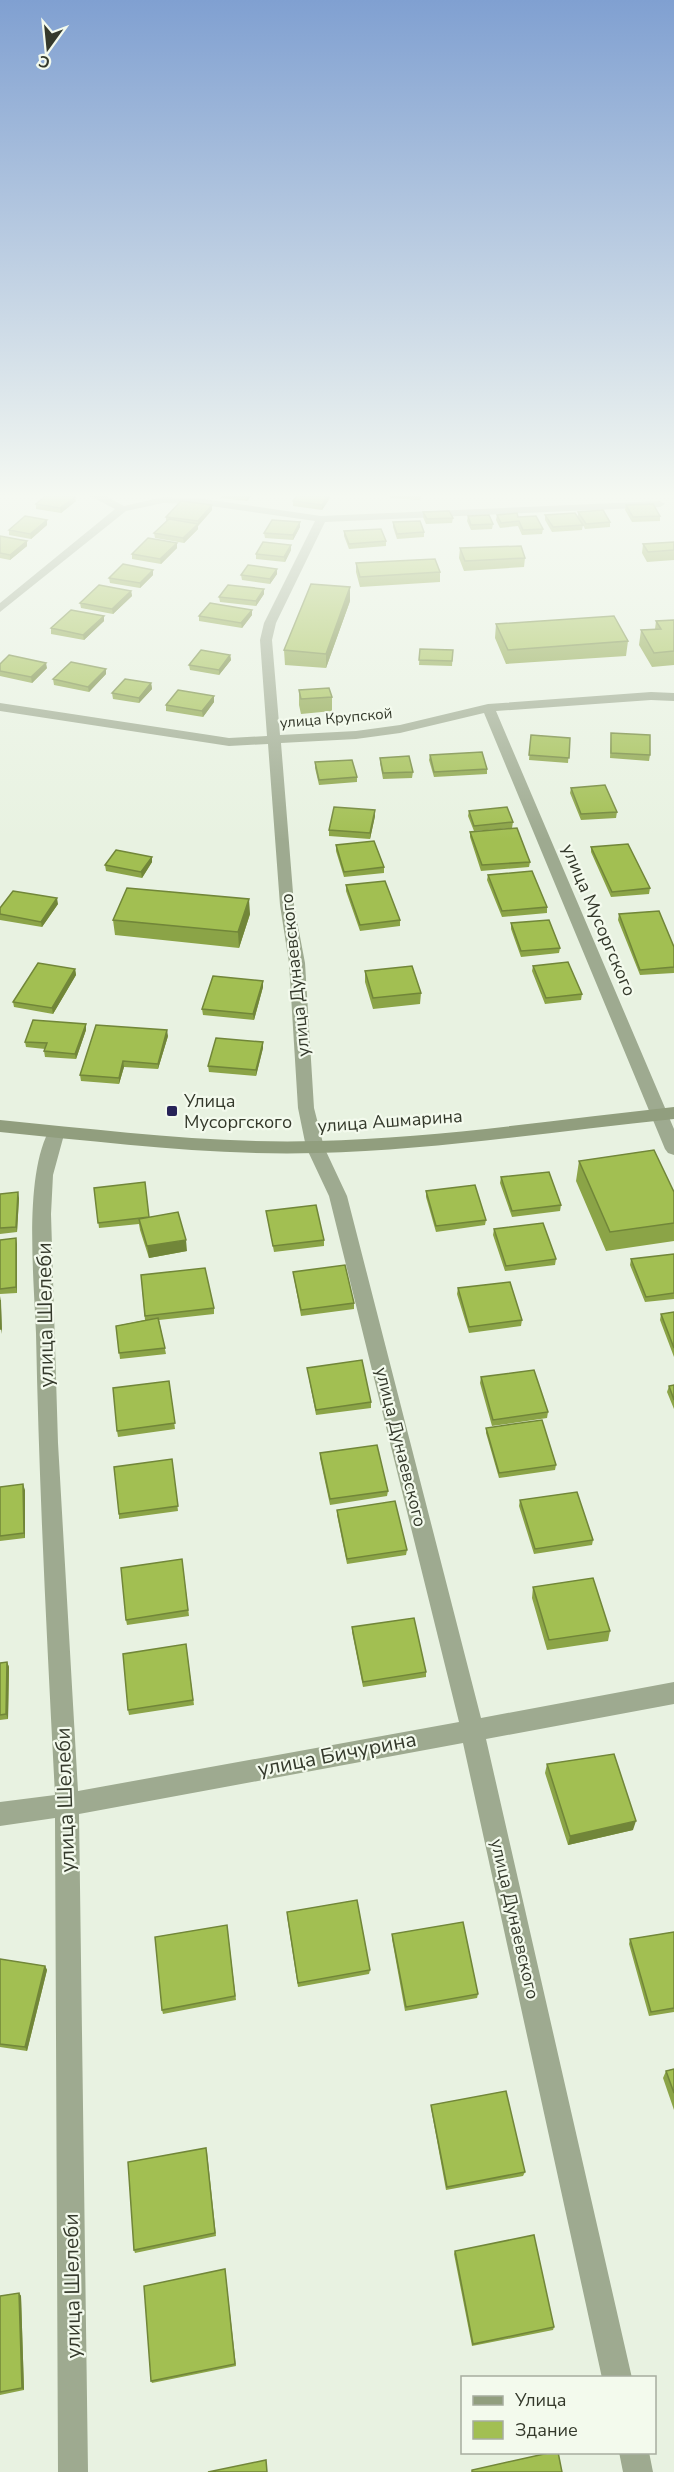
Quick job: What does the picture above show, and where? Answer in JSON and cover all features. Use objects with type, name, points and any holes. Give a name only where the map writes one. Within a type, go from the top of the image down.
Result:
[{"type":"street","name":"улица Дунаевского","points":[[276,609],[270,622],[266,640],[287,905],[297,963],[306,1108],[315,1147],[338,1196],[472,1729],[617,2376]]},
{"type":"street","name":"улица Крупской","points":[[0,707],[229,742],[356,735],[400,729],[488,708],[674,696]]},
{"type":"street","name":"улица Мусоргского","points":[[488,708],[668,1114],[674,1149]]},
{"type":"street","name":"улица Ашмарина","points":[[0,1126],[212,1143],[315,1147],[461,1136],[668,1114]]},
{"type":"street","name":"улица Шелеби","points":[[57,1131],[44,1175],[42,1214],[48,1443],[67,1805],[73,2472]]},
{"type":"street","name":"улица Бичурина","points":[[0,1814],[67,1805],[674,1693]]},
{"type":"street","points":[[634,2454],[638,2472]]},
{"type":"building","points":[[205,609],[252,610],[241,623],[199,616]]},
{"type":"building","points":[[301,609],[342,609],[326,654],[284,650]]},
{"type":"building","points":[[71,610],[104,616],[83,635],[51,628]]},
{"type":"building","points":[[614,616],[628,641],[508,650],[496,624]]},
{"type":"building","points":[[674,620],[674,651],[654,653],[641,630],[661,629],[656,621]]},
{"type":"building","points":[[420,649],[453,650],[452,661],[419,660]]},
{"type":"building","points":[[201,650],[230,655],[219,670],[189,665]]},
{"type":"building","points":[[9,655],[46,663],[31,677],[0,671],[0,664]]},
{"type":"building","points":[[71,662],[106,669],[88,687],[53,679]]},
{"type":"building","points":[[125,679],[151,683],[139,698],[112,693]]},
{"type":"building","points":[[329,688],[332,697],[301,699],[299,690]]},
{"type":"building","points":[[178,690],[214,696],[202,711],[166,705]]},
{"type":"building","points":[[611,733],[650,735],[650,755],[611,753]]},
{"type":"building","points":[[531,735],[570,738],[569,758],[529,755]]},
{"type":"building","points":[[482,752],[487,769],[434,772],[430,755]]},
{"type":"building","points":[[409,756],[413,772],[383,773],[380,758]]},
{"type":"building","points":[[352,760],[357,777],[319,780],[315,762]]},
{"type":"building","points":[[605,785],[617,812],[581,814],[571,788]]},
{"type":"building","points":[[334,807],[375,810],[370,833],[329,830]]},
{"type":"building","points":[[507,807],[513,822],[474,826],[469,811]]},
{"type":"building","points":[[517,828],[530,862],[482,865],[470,832]]},
{"type":"building","points":[[374,841],[384,867],[344,872],[336,845]]},
{"type":"building","points":[[628,844],[650,888],[612,892],[591,847]]},
{"type":"building","points":[[116,850],[152,857],[141,872],[105,865]]},
{"type":"building","points":[[532,871],[547,907],[502,911],[488,875]]},
{"type":"building","points":[[385,881],[400,920],[360,925],[346,885]]},
{"type":"building","points":[[127,888],[249,899],[238,932],[113,920]]},
{"type":"building","points":[[13,891],[57,898],[41,922],[0,914],[0,908]]},
{"type":"building","points":[[659,911],[674,947],[674,967],[640,970],[619,914]]},
{"type":"building","points":[[549,920],[560,948],[521,951],[511,923]]},
{"type":"building","points":[[568,962],[582,994],[546,998],[533,966]]},
{"type":"building","points":[[38,963],[75,969],[52,1008],[13,1002]]},
{"type":"building","points":[[412,966],[421,993],[373,998],[365,971]]},
{"type":"building","points":[[213,976],[263,981],[253,1014],[202,1009]]},
{"type":"building","points":[[33,1020],[86,1024],[75,1054],[44,1051],[47,1043],[25,1042]]},
{"type":"building","points":[[96,1025],[167,1030],[158,1064],[123,1061],[119,1078],[80,1075]]},
{"type":"building","points":[[216,1038],[263,1042],[256,1070],[208,1066]]},
{"type":"building","points":[[654,1150],[674,1192],[674,1223],[610,1232],[579,1161]]},
{"type":"building","points":[[549,1172],[561,1205],[512,1211],[501,1177]]},
{"type":"building","points":[[145,1182],[149,1217],[98,1223],[94,1188]]},
{"type":"building","points":[[475,1185],[486,1220],[436,1226],[426,1191]]},
{"type":"building","points":[[18,1192],[16,1227],[0,1228],[0,1194]]},
{"type":"building","points":[[316,1205],[324,1240],[273,1246],[266,1211]]},
{"type":"building","points":[[178,1212],[186,1240],[147,1246],[139,1219]]},
{"type":"building","points":[[543,1223],[556,1259],[506,1266],[494,1229]]},
{"type":"building","points":[[16,1238],[16,1287],[0,1289],[0,1240]]},
{"type":"building","points":[[674,1254],[674,1293],[646,1297],[631,1259]]},
{"type":"building","points":[[345,1265],[354,1303],[301,1310],[293,1272]]},
{"type":"building","points":[[205,1268],[214,1308],[145,1316],[141,1275]]},
{"type":"building","points":[[510,1282],[522,1320],[469,1327],[458,1288]]},
{"type":"building","points":[[674,1312],[674,1348],[661,1314]]},
{"type":"building","points":[[158,1318],[165,1348],[119,1353],[116,1326]]},
{"type":"building","points":[[362,1360],[371,1402],[316,1410],[307,1368]]},
{"type":"building","points":[[534,1370],[548,1412],[493,1420],[481,1377]]},
{"type":"building","points":[[169,1381],[175,1423],[117,1431],[113,1388]]},
{"type":"building","points":[[674,1385],[674,1400],[669,1386]]},
{"type":"building","points":[[542,1420],[556,1465],[499,1473],[486,1428]]},
{"type":"building","points":[[377,1445],[388,1491],[330,1499],[320,1453]]},
{"type":"building","points":[[172,1459],[178,1506],[119,1514],[114,1467]]},
{"type":"building","points":[[23,1484],[24,1533],[0,1536],[0,1487]]},
{"type":"building","points":[[577,1492],[593,1540],[535,1549],[520,1500]]},
{"type":"building","points":[[395,1501],[407,1550],[347,1559],[337,1510]]},
{"type":"building","points":[[182,1559],[188,1610],[126,1620],[121,1568]]},
{"type":"building","points":[[593,1578],[610,1631],[549,1640],[533,1587]]},
{"type":"building","points":[[414,1618],[426,1672],[363,1682],[352,1627]]},
{"type":"building","points":[[186,1644],[193,1700],[128,1710],[123,1654]]},
{"type":"building","points":[[7,1662],[6,1714],[0,1715],[0,1663]]},
{"type":"building","points":[[614,1754],[636,1821],[570,1836],[547,1764]]},
{"type":"building","points":[[357,1900],[370,1970],[298,1983],[287,1912]]},
{"type":"building","points":[[463,1922],[478,1994],[406,2007],[392,1934]]},
{"type":"building","points":[[227,1925],[235,1996],[162,2010],[155,1937]]},
{"type":"building","points":[[674,1932],[674,2008],[651,2012],[630,1939]]},
{"type":"building","points":[[0,1959],[45,1966],[25,2047],[0,2044]]},
{"type":"building","points":[[674,2069],[674,2093],[666,2071]]},
{"type":"building","points":[[506,2091],[525,2172],[447,2187],[431,2105]]},
{"type":"building","points":[[206,2148],[215,2233],[134,2250],[128,2162]]},
{"type":"building","points":[[534,2235],[554,2327],[473,2344],[455,2251]]},
{"type":"building","points":[[225,2269],[235,2364],[151,2381],[144,2286]]},
{"type":"building","points":[[19,2293],[22,2388],[0,2392],[0,2296]]},
{"type":"building","points":[[544,2454],[558,2454],[562,2472],[472,2472],[472,2470]]},
{"type":"building","points":[[266,2460],[267,2472],[208,2472]]},
{"type":"place","name":"Улица Мусоргского","points":[[172,1111]]}]
